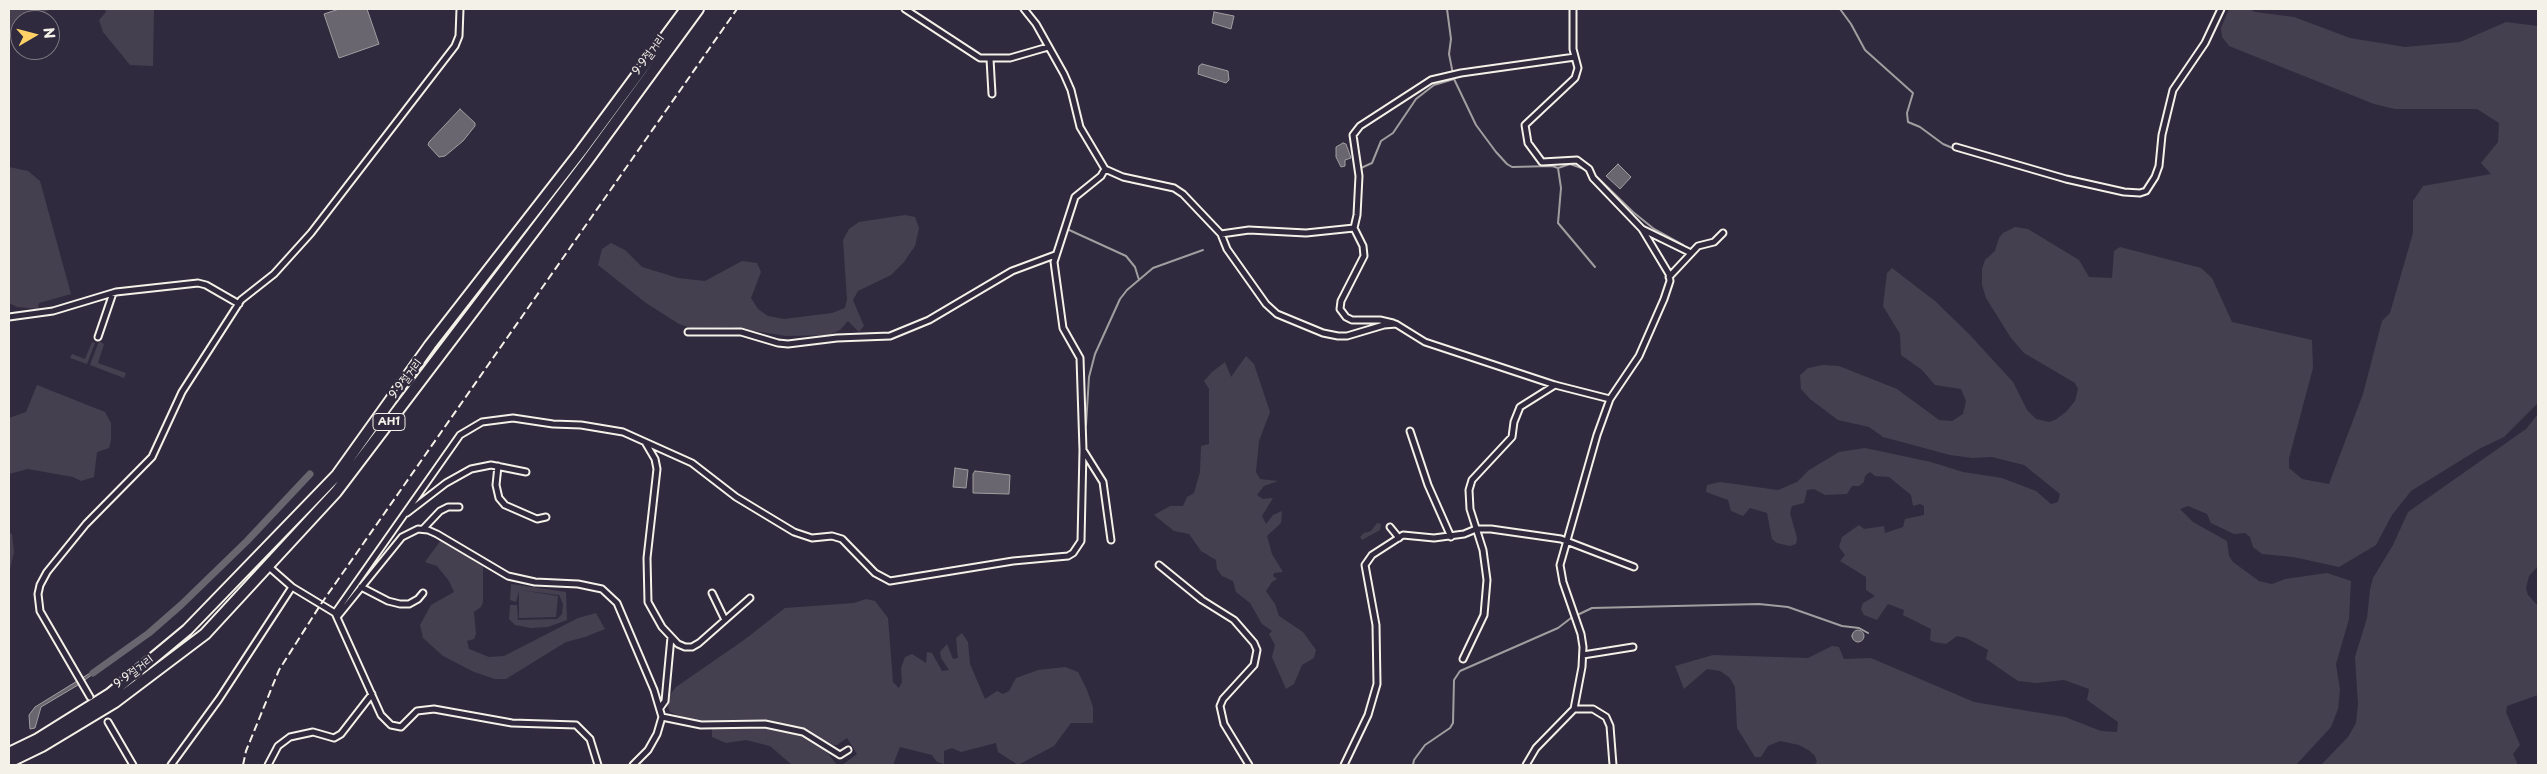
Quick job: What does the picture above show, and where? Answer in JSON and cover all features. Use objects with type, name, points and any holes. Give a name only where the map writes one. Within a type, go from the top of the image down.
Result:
[{"type":"highway","name":"9·9절거리","points":[[9,754],[38,739],[110,694],[188,630],[337,475],[430,345],[581,151],[686,9]]},
{"type":"highway","name":"9·9절거리","points":[[9,762],[42,746],[115,702],[197,640],[336,492],[587,160],[698,9]]},
{"type":"street","points":[[90,698],[40,611],[38,594],[40,585],[47,572],[86,524],[152,457],[182,392],[239,304],[274,274],[311,233],[450,52],[459,36],[460,9]]},
{"type":"street","points":[[905,9],[970,53],[990,59],[1010,58],[1048,47]]},
{"type":"street","points":[[1024,9],[1036,24],[1071,90],[1084,136],[1105,169],[1123,177],[1174,188],[1196,206],[1221,234],[1227,249],[1266,304],[1287,320],[1338,336],[1347,336],[1384,325],[1396,324]]},
{"type":"street","points":[[1573,9],[1575,57],[1578,68],[1576,78],[1529,120],[1524,130],[1528,144],[1542,162],[1577,160],[1590,172],[1642,229],[1670,278]]},
{"type":"street","points":[[1956,147],[2104,188],[2134,193],[2146,190],[2155,177],[2159,166],[2162,135],[2172,90],[2205,43],[2221,9]]},
{"type":"street","points":[[1575,57],[1457,74],[1431,80],[1355,130],[1354,143],[1360,176],[1354,228],[1363,246],[1364,256],[1341,301],[1340,309],[1346,317],[1352,320],[1380,320],[1396,324],[1425,342],[1555,385],[1610,400]]},
{"type":"street","points":[[990,59],[992,94]]},
{"type":"street","points":[[336,615],[460,435],[482,422],[513,418],[553,424],[581,424],[623,432],[644,441],[692,463],[736,497],[794,532],[812,538],[832,536],[842,539],[876,573],[890,581],[1013,561],[1068,556],[1073,553],[1081,541],[1084,450],[1080,358],[1063,328],[1054,262],[1075,198],[1101,176],[1105,169]]},
{"type":"street","points":[[1221,234],[1258,230],[1306,233],[1354,228]]},
{"type":"street","points":[[1642,229],[1691,253]]},
{"type":"street","points":[[1526,765],[1536,748],[1574,709],[1583,655],[1581,634],[1563,582],[1560,565],[1597,435],[1610,400],[1639,356],[1664,300],[1670,278],[1698,246],[1714,242],[1723,234]]},
{"type":"street","points":[[688,332],[741,332],[778,343],[788,344],[837,338],[890,336],[929,320],[1012,271],[1056,255]]},
{"type":"street","points":[[9,317],[53,311],[113,293],[198,283],[206,284],[239,304]]},
{"type":"street","points":[[98,337],[113,293]]},
{"type":"street","points":[[1464,659],[1481,624],[1486,594],[1485,564],[1468,499],[1472,480],[1512,437],[1514,422],[1520,407],[1526,401],[1555,385]]},
{"type":"street","points":[[1410,431],[1428,485],[1451,536]]},
{"type":"street","points":[[644,441],[655,459],[657,469],[647,558],[648,602],[662,627],[671,637],[685,647],[692,646],[700,643],[750,598]]},
{"type":"street","points":[[1084,450],[1103,482],[1111,540]]},
{"type":"street","points":[[403,516],[446,483],[471,469],[483,466],[498,466],[526,472]]},
{"type":"street","points":[[498,466],[496,485],[499,498],[505,506],[537,519],[546,517]]},
{"type":"street","points":[[423,530],[440,510],[448,507],[459,507]]},
{"type":"street","points":[[1390,527],[1399,538]]},
{"type":"street","points":[[1344,765],[1368,715],[1378,678],[1376,625],[1366,565],[1367,561],[1403,535],[1451,536],[1476,529],[1517,531],[1568,541],[1634,568]]},
{"type":"street","points":[[336,615],[402,537],[409,532],[423,530],[437,534],[508,576],[535,582],[592,586],[610,594],[617,603],[662,717],[657,734],[648,750],[633,765]]},
{"type":"street","points":[[1159,565],[1202,600],[1234,620],[1254,643],[1257,650],[1254,665],[1223,699],[1220,706],[1224,724],[1249,765]]},
{"type":"street","points":[[268,566],[292,587],[336,615],[384,720],[397,728],[404,725],[417,711],[427,709],[512,723],[576,725],[590,739],[598,765]]},
{"type":"street","points":[[171,765],[219,699],[292,587]]},
{"type":"street","points":[[361,587],[388,601],[400,604],[409,604],[418,599],[423,593]]},
{"type":"street","points":[[712,593],[725,620]]},
{"type":"street","points":[[660,708],[665,701],[671,637]]},
{"type":"street","points":[[1583,655],[1633,647]]},
{"type":"street","points":[[268,765],[278,746],[290,737],[313,732],[334,738],[341,734],[372,694]]},
{"type":"street","points":[[1574,709],[1593,708],[1606,717],[1610,726],[1613,765]]},
{"type":"street","points":[[662,717],[701,725],[765,724],[803,732],[835,750],[840,755],[848,750]]},
{"type":"street","points":[[108,722],[133,765]]},
{"type":"shaded area","points":[[9,9],[51,9],[10,10],[9,34]]},
{"type":"shaded area","points":[[105,9],[154,9],[153,66],[130,65],[103,32],[99,20],[106,12]]},
{"type":"shaded area","points":[[339,9],[367,9],[379,44],[339,58],[324,14]]},
{"type":"shaded area","points":[[2229,9],[2250,9],[2255,12],[2294,17],[2350,38],[2405,47],[2460,42],[2506,22],[2538,26],[2538,403],[2504,437],[2479,449],[2411,491],[2392,515],[2376,545],[2339,567],[2293,557],[2262,554],[2253,547],[2250,537],[2245,533],[2234,534],[2211,523],[2207,514],[2188,506],[2180,509],[2193,522],[2227,541],[2229,556],[2233,562],[2259,581],[2272,584],[2285,579],[2327,573],[2351,581],[2349,619],[2336,664],[2340,690],[2338,709],[2331,727],[2296,765],[1814,765],[1817,762],[1815,756],[1810,751],[1799,745],[1780,741],[1768,746],[1761,757],[1755,757],[1737,728],[1735,687],[1730,678],[1720,671],[1707,669],[1684,689],[1675,666],[1713,655],[1808,658],[1832,646],[1839,647],[1844,659],[1871,658],[1974,702],[2065,717],[2101,731],[2117,732],[2118,722],[2087,700],[2089,689],[2064,680],[2037,683],[2018,681],[1986,659],[1988,650],[1966,638],[1957,636],[1946,644],[1934,642],[1930,640],[1931,629],[1903,615],[1904,610],[1888,604],[1877,620],[1864,615],[1861,609],[1863,603],[1875,596],[1866,590],[1866,577],[1840,561],[1845,555],[1839,547],[1842,537],[1859,525],[1864,529],[1884,526],[1885,533],[1903,527],[1905,519],[1924,515],[1924,506],[1920,504],[1913,506],[1911,495],[1889,477],[1875,476],[1870,472],[1865,476],[1864,482],[1859,486],[1852,486],[1847,494],[1825,495],[1814,489],[1807,490],[1804,503],[1792,506],[1790,513],[1797,538],[1796,544],[1790,546],[1777,543],[1772,539],[1767,513],[1750,508],[1743,516],[1731,511],[1728,500],[1706,492],[1707,485],[1720,482],[1778,490],[1797,482],[1809,470],[1839,452],[1865,448],[1931,462],[1963,472],[2002,478],[2036,491],[2051,504],[2058,502],[2060,494],[2024,465],[1992,457],[1972,458],[1950,455],[1883,437],[1869,427],[1838,420],[1810,399],[1801,389],[1800,375],[1808,368],[1823,365],[1839,366],[1897,389],[1939,420],[1952,421],[1963,414],[1966,401],[1961,389],[1935,385],[1922,370],[1901,355],[1900,334],[1883,306],[1887,273],[1892,268],[1935,301],[1969,334],[2013,382],[2027,410],[2036,419],[2049,422],[2066,412],[2075,401],[2078,389],[2075,383],[2024,353],[2011,338],[1986,298],[1982,285],[1982,269],[1985,260],[1995,251],[1999,238],[2003,233],[2015,227],[2028,229],[2079,260],[2089,277],[2112,278],[2114,251],[2120,247],[2201,268],[2212,278],[2232,322],[2312,340],[2313,368],[2289,458],[2289,468],[2302,479],[2329,484],[2363,394],[2382,321],[2390,313],[2413,233],[2413,201],[2423,186],[2491,174],[2481,163],[2498,142],[2499,123],[2477,109],[2395,109],[2374,104],[2229,46],[2222,37],[2221,28]]},
{"type":"shaded area","points":[[1214,12],[1234,16],[1231,29],[1212,23]]},
{"type":"shaded area","points":[[1202,64],[1228,71],[1229,80],[1226,83],[1198,74],[1199,66]]},
{"type":"shaded area","points":[[460,109],[475,123],[475,126],[463,141],[445,156],[439,157],[428,145],[429,142]]},
{"type":"shaded area","points":[[1343,143],[1346,144],[1351,158],[1345,160],[1345,166],[1341,167],[1336,157],[1336,147]]},
{"type":"shaded area","points":[[1618,164],[1631,177],[1620,189],[1606,176]]},
{"type":"shaded area","points":[[9,167],[28,171],[40,181],[71,294],[39,303],[38,309],[17,307],[9,303]]},
{"type":"shaded area","points":[[905,215],[915,217],[919,228],[915,246],[904,262],[891,275],[858,291],[853,300],[864,326],[859,332],[848,321],[840,330],[829,335],[786,336],[731,327],[691,328],[679,324],[646,303],[598,265],[602,249],[611,243],[625,250],[642,267],[678,278],[705,281],[742,261],[757,263],[761,272],[751,298],[758,309],[768,316],[784,319],[832,313],[845,308],[847,299],[843,240],[849,229],[859,222]]},
{"type":"shaded area","points":[[99,341],[104,344],[98,363],[126,373],[124,378],[90,365]]},
{"type":"shaded area","points":[[92,342],[95,343],[87,364],[70,358],[72,354],[85,359]]},
{"type":"shaded area","points":[[1246,356],[1254,364],[1270,412],[1259,441],[1256,472],[1260,479],[1278,481],[1264,486],[1257,495],[1263,499],[1273,498],[1262,516],[1266,524],[1273,515],[1282,511],[1281,523],[1267,536],[1272,554],[1283,572],[1274,573],[1273,576],[1277,579],[1272,582],[1266,591],[1275,604],[1279,616],[1303,632],[1316,650],[1314,658],[1302,665],[1294,684],[1286,689],[1272,657],[1275,645],[1269,634],[1272,631],[1262,624],[1250,603],[1236,592],[1233,581],[1222,576],[1217,569],[1216,560],[1201,551],[1189,534],[1174,531],[1154,515],[1170,506],[1183,506],[1187,497],[1194,493],[1200,472],[1201,446],[1209,444],[1209,389],[1204,381],[1225,362],[1231,377]]},
{"type":"shaded area","points":[[37,385],[105,412],[111,423],[111,440],[109,448],[97,452],[94,477],[81,481],[73,477],[28,469],[9,474],[9,418],[26,412]]},
{"type":"shaded area","points":[[2538,414],[2538,566],[2529,576],[2526,588],[2528,595],[2538,606],[2538,695],[2507,706],[2506,712],[2520,745],[2513,754],[2518,765],[2321,765],[2348,737],[2356,723],[2358,704],[2355,657],[2367,618],[2370,590],[2373,578],[2393,545],[2408,512],[2526,429]]},
{"type":"shaded area","points":[[955,468],[968,470],[966,488],[953,487]]},
{"type":"shaded area","points":[[975,471],[1010,475],[1009,494],[973,493],[973,474]]},
{"type":"shaded area","points":[[1377,523],[1381,524],[1380,530],[1362,540],[1360,537],[1364,533],[1371,531]]},
{"type":"shaded area","points":[[9,533],[12,534],[14,552],[9,574]]},
{"type":"shaded area","points":[[441,540],[483,566],[483,602],[481,607],[474,612],[476,634],[474,639],[467,641],[469,649],[489,657],[504,656],[578,618],[596,613],[605,629],[566,642],[506,679],[495,679],[474,672],[443,656],[423,638],[420,625],[431,605],[454,592],[449,581],[437,566],[425,562]]},
{"type":"shaded area","points":[[511,584],[566,592],[567,620],[548,627],[531,628],[515,625],[509,619],[510,605],[517,605],[518,620],[557,619],[562,614],[563,604],[559,595],[520,590],[558,596],[556,617],[519,618],[519,591],[516,602],[510,600]]},
{"type":"shaded area","points":[[866,599],[875,601],[888,618],[893,682],[899,688],[902,682],[901,668],[905,657],[912,654],[926,663],[927,652],[932,653],[942,671],[949,670],[941,658],[940,652],[947,644],[953,659],[958,658],[956,638],[962,633],[968,642],[970,664],[985,699],[997,691],[1003,694],[1009,691],[1016,678],[1038,670],[1065,667],[1078,672],[1087,690],[1093,707],[1093,723],[1071,723],[1054,746],[1018,765],[998,752],[996,743],[961,752],[952,748],[944,751],[944,764],[937,762],[932,755],[900,747],[893,765],[842,765],[857,754],[847,738],[837,745],[833,745],[803,729],[764,721],[712,723],[685,718],[670,712],[667,704],[669,696],[676,687],[744,640],[785,608],[854,603]]},
{"type":"shaded area","points":[[1856,630],[1860,630],[1864,636],[1860,642],[1856,642],[1852,638],[1852,634]]},
{"type":"shaded area","points":[[100,667],[78,685],[41,707],[35,728],[30,729],[29,715],[35,707]]},
{"type":"shaded area","points":[[765,726],[803,734],[823,747],[837,765],[792,765],[770,746],[746,740],[726,743],[712,737],[712,727]]},
{"type":"waterway","points":[[1447,9],[1451,39],[1449,54],[1454,79],[1476,125],[1496,152],[1512,167],[1552,166],[1558,168],[1570,164],[1587,170]]},
{"type":"waterway","points":[[1840,9],[1851,24],[1865,50],[1913,93],[1907,113],[1908,122],[1920,127],[1943,144],[1962,152]]},
{"type":"waterway","points":[[1361,168],[1372,163],[1381,141],[1393,133],[1416,99],[1434,85],[1454,79]]},
{"type":"waterway","points":[[1558,168],[1561,188],[1558,223],[1595,267]]},
{"type":"waterway","points":[[1593,173],[1633,212],[1654,229],[1683,245]]},
{"type":"waterway","points":[[1067,229],[1126,256],[1135,267],[1139,280]]},
{"type":"waterway","points":[[1086,425],[1089,377],[1095,354],[1120,299],[1127,290],[1153,268],[1203,250]]},
{"type":"waterway","points":[[93,673],[149,633],[181,605],[247,541],[310,474]]},
{"type":"waterway","points":[[1413,765],[1414,760],[1425,745],[1450,728],[1453,723],[1454,680],[1460,671],[1558,628],[1571,618],[1592,608],[1759,604],[1788,607],[1842,626],[1859,628],[1868,633]]},
{"type":"waterway","points":[[122,752],[130,765]]},
{"type":"railway","points":[[243,765],[246,751],[279,670],[321,604],[737,9]]}]
